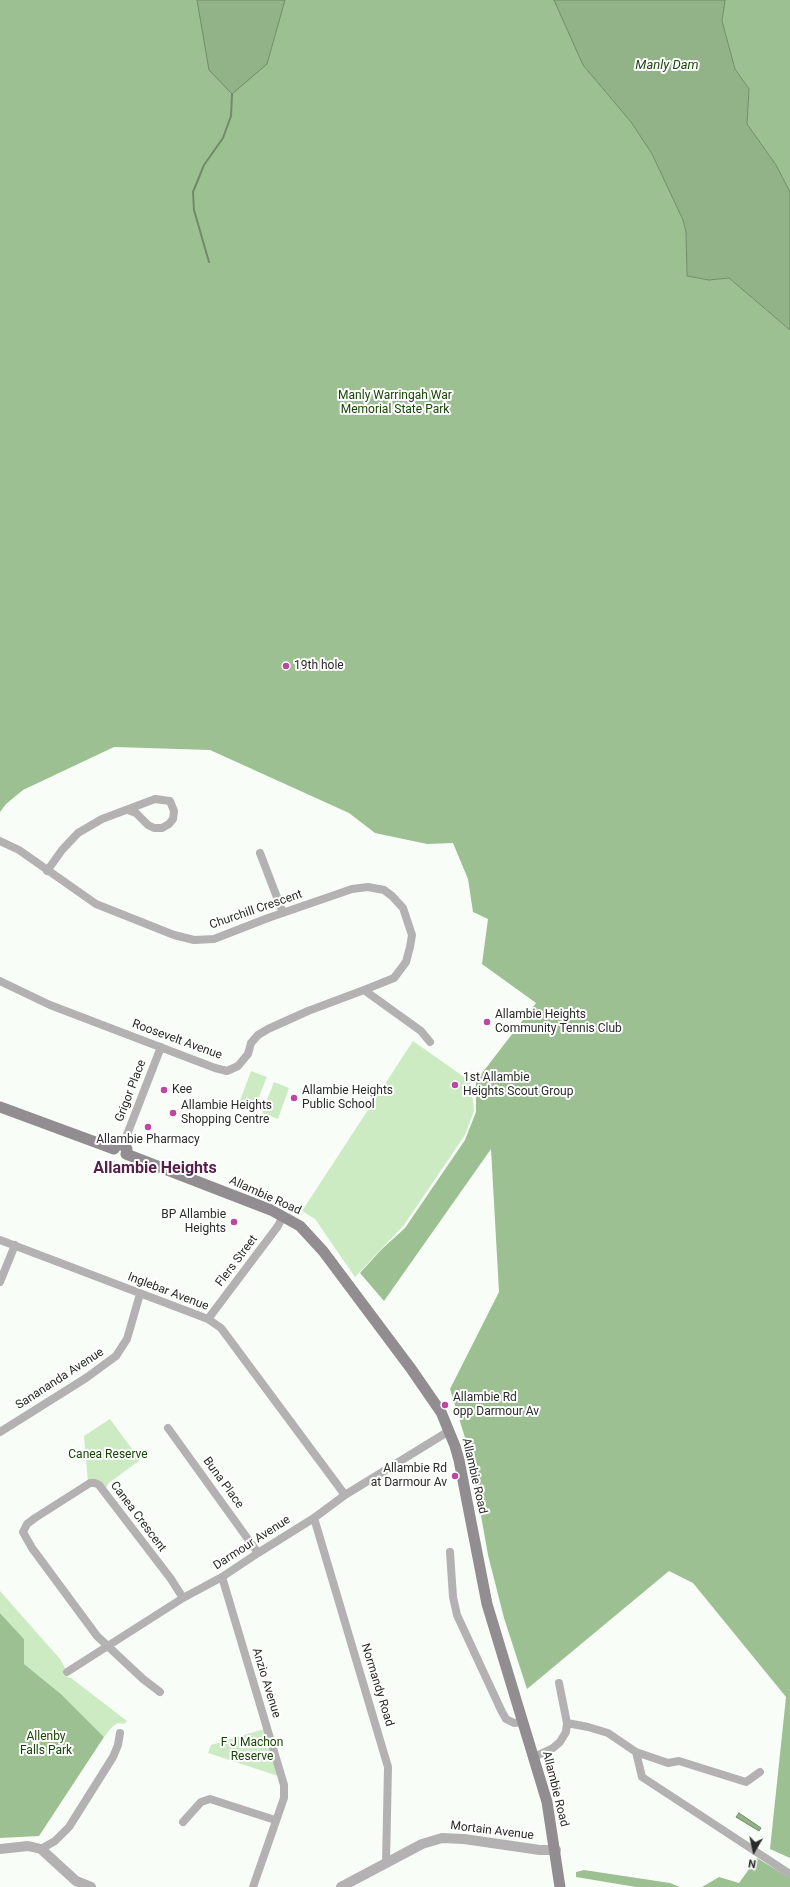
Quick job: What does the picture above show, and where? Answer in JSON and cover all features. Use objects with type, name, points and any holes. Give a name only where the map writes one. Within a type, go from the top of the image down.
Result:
[{"type":"main road","name":"Allambie Road","points":[[0,1107],[121,1149],[282,1216],[300,1226],[323,1251],[432,1397],[450,1432],[459,1460],[482,1585],[547,1802],[556,1850],[560,1887]]},
{"type":"street","points":[[47,871],[62,850],[78,833],[89,825],[155,798],[170,801],[174,811],[173,819],[169,824],[162,828],[154,828],[148,825],[136,813],[128,810]]},
{"type":"street","name":"Churchill Crescent","points":[[0,841],[19,850],[96,904],[174,935],[194,940],[214,939],[282,913],[352,889],[368,887],[384,890],[403,908],[412,935],[406,962],[394,978],[364,990]]},
{"type":"street","points":[[260,853],[282,913]]},
{"type":"street","name":"Roosevelt Avenue","points":[[0,982],[50,1005],[215,1068],[227,1071],[238,1066],[248,1054],[251,1043],[258,1035],[268,1028],[364,990]]},
{"type":"street","points":[[364,990],[421,1031],[430,1042]]},
{"type":"street","name":"Grigor Place","points":[[121,1149],[161,1047]]},
{"type":"street","name":"Flers Street","points":[[208,1319],[278,1226],[282,1216]]},
{"type":"street","name":"Inglebar Avenue","points":[[0,1240],[208,1319],[221,1328],[345,1495]]},
{"type":"street","points":[[0,1282],[15,1245]]},
{"type":"street","name":"Sanananda Avenue","points":[[0,1432],[86,1378],[116,1356],[127,1340],[140,1294]]},
{"type":"street","name":"Buna Place","points":[[168,1428],[258,1553]]},
{"type":"street","name":"Darmour Avenue","points":[[67,1672],[107,1645],[183,1598],[222,1577],[314,1518],[345,1495],[450,1432]]},
{"type":"street","name":"Canea Crescent","points":[[107,1645],[97,1636],[32,1548],[23,1532],[27,1524],[35,1518],[90,1483],[99,1485],[183,1598]]},
{"type":"street","name":"Normandy Road","points":[[314,1518],[388,1767],[386,1863]]},
{"type":"street","points":[[450,1552],[453,1597],[457,1615],[506,1719],[514,1723],[523,1722]]},
{"type":"street","name":"Anzio Avenue","points":[[222,1577],[284,1785],[284,1798],[275,1820],[254,1887]]},
{"type":"street","points":[[107,1645],[143,1679],[160,1692]]},
{"type":"street","points":[[534,1757],[548,1751],[560,1742],[566,1732],[567,1723],[559,1684]]},
{"type":"street","points":[[567,1723],[608,1733],[636,1752],[668,1763],[679,1761],[746,1782],[760,1772]]},
{"type":"street","points":[[40,1849],[55,1841],[69,1827],[113,1757],[118,1745],[120,1733]]},
{"type":"street","points":[[636,1752],[642,1777],[790,1874]]},
{"type":"street","points":[[183,1822],[201,1802],[210,1799],[275,1820]]},
{"type":"street","name":"Mortain Avenue","points":[[341,1887],[422,1844],[442,1838],[464,1839],[540,1850],[556,1850]]},
{"type":"street","points":[[0,1849],[28,1846],[40,1849],[76,1881],[91,1887]]},
{"type":"green space","name":"Manly Warringah War Memorial State Park","points":[[0,0],[197,0],[198,3],[267,64],[285,0],[554,0],[583,65],[631,122],[652,154],[683,220],[686,232],[687,276],[709,280],[729,278],[790,330],[790,1858],[770,1849],[786,1697],[693,1583],[669,1571],[527,1689],[504,1618],[488,1555],[470,1454],[450,1389],[499,1292],[491,1149],[384,1301],[360,1273],[382,1249],[405,1228],[465,1140],[476,1112],[476,1081],[536,1003],[482,964],[488,919],[473,912],[468,879],[453,843],[427,844],[375,833],[349,813],[210,750],[114,747],[23,790],[6,804],[0,812]]},
{"type":"green space","points":[[725,0],[790,0],[790,192],[776,165],[747,124],[749,89],[735,69],[722,21]]},
{"type":"green space","points":[[413,1041],[467,1079],[471,1084],[474,1111],[465,1135],[404,1225],[355,1277],[315,1219],[302,1211]]},
{"type":"green space","points":[[251,1071],[267,1077],[254,1109],[239,1103]]},
{"type":"green space","points":[[274,1082],[289,1088],[278,1119],[262,1113]]},
{"type":"green space","name":"Canea Reserve","points":[[110,1419],[140,1460],[109,1483],[106,1488],[101,1483],[88,1482],[84,1436]]},
{"type":"green space","points":[[0,1591],[60,1659],[65,1668],[63,1674],[71,1678],[127,1721],[124,1724],[118,1723],[113,1726],[104,1737],[61,1694],[24,1664],[24,1639],[0,1613]]},
{"type":"green space","name":"Allenby Falls Park","points":[[0,1613],[24,1639],[24,1664],[61,1694],[104,1737],[39,1836],[0,1838]]},
{"type":"green space","name":"F J Machon Reserve","points":[[264,1729],[278,1776],[208,1753],[211,1745]]},
{"type":"green space","points":[[757,1858],[790,1878],[790,1887],[702,1887],[719,1877],[739,1883]]},
{"type":"green space","points":[[584,1870],[670,1883],[680,1887],[636,1887],[576,1877],[576,1872]]},
{"type":"water","points":[[197,0],[285,0],[267,64],[232,94],[209,70]]},
{"type":"water","name":"Manly Dam","points":[[554,0],[725,0],[722,21],[735,69],[749,89],[747,124],[776,165],[790,192],[790,330],[729,278],[709,280],[687,276],[686,232],[683,220],[652,154],[631,122],[583,65]]},
{"type":"water","points":[[739,1813],[761,1828],[759,1831],[736,1817]]},
{"type":"waterway","points":[[209,262],[194,210],[193,192],[204,165],[223,138],[231,116],[232,94]]},
{"type":"place","name":"19th hole","points":[[286,666]]},
{"type":"place","name":"Allambie Heights Community Tennis Club","points":[[487,1022]]},
{"type":"place","name":"1st Allambie Heights Scout Group","points":[[455,1085]]},
{"type":"place","name":"Kee","points":[[164,1090]]},
{"type":"place","name":"Allambie Heights Public School","points":[[294,1098]]},
{"type":"place","name":"Allambie Heights Shopping Centre","points":[[173,1113]]},
{"type":"place","name":"Allambie Pharmacy","points":[[148,1127]]},
{"type":"place","name":"BP Allambie Heights","points":[[234,1222]]},
{"type":"place","name":"Allambie Rd opp Darmour Av","points":[[445,1405]]},
{"type":"place","name":"Allambie Rd at Darmour Av","points":[[455,1476]]},
{"type":"district","name":"Allambie Heights","points":[[155,1169]]}]
